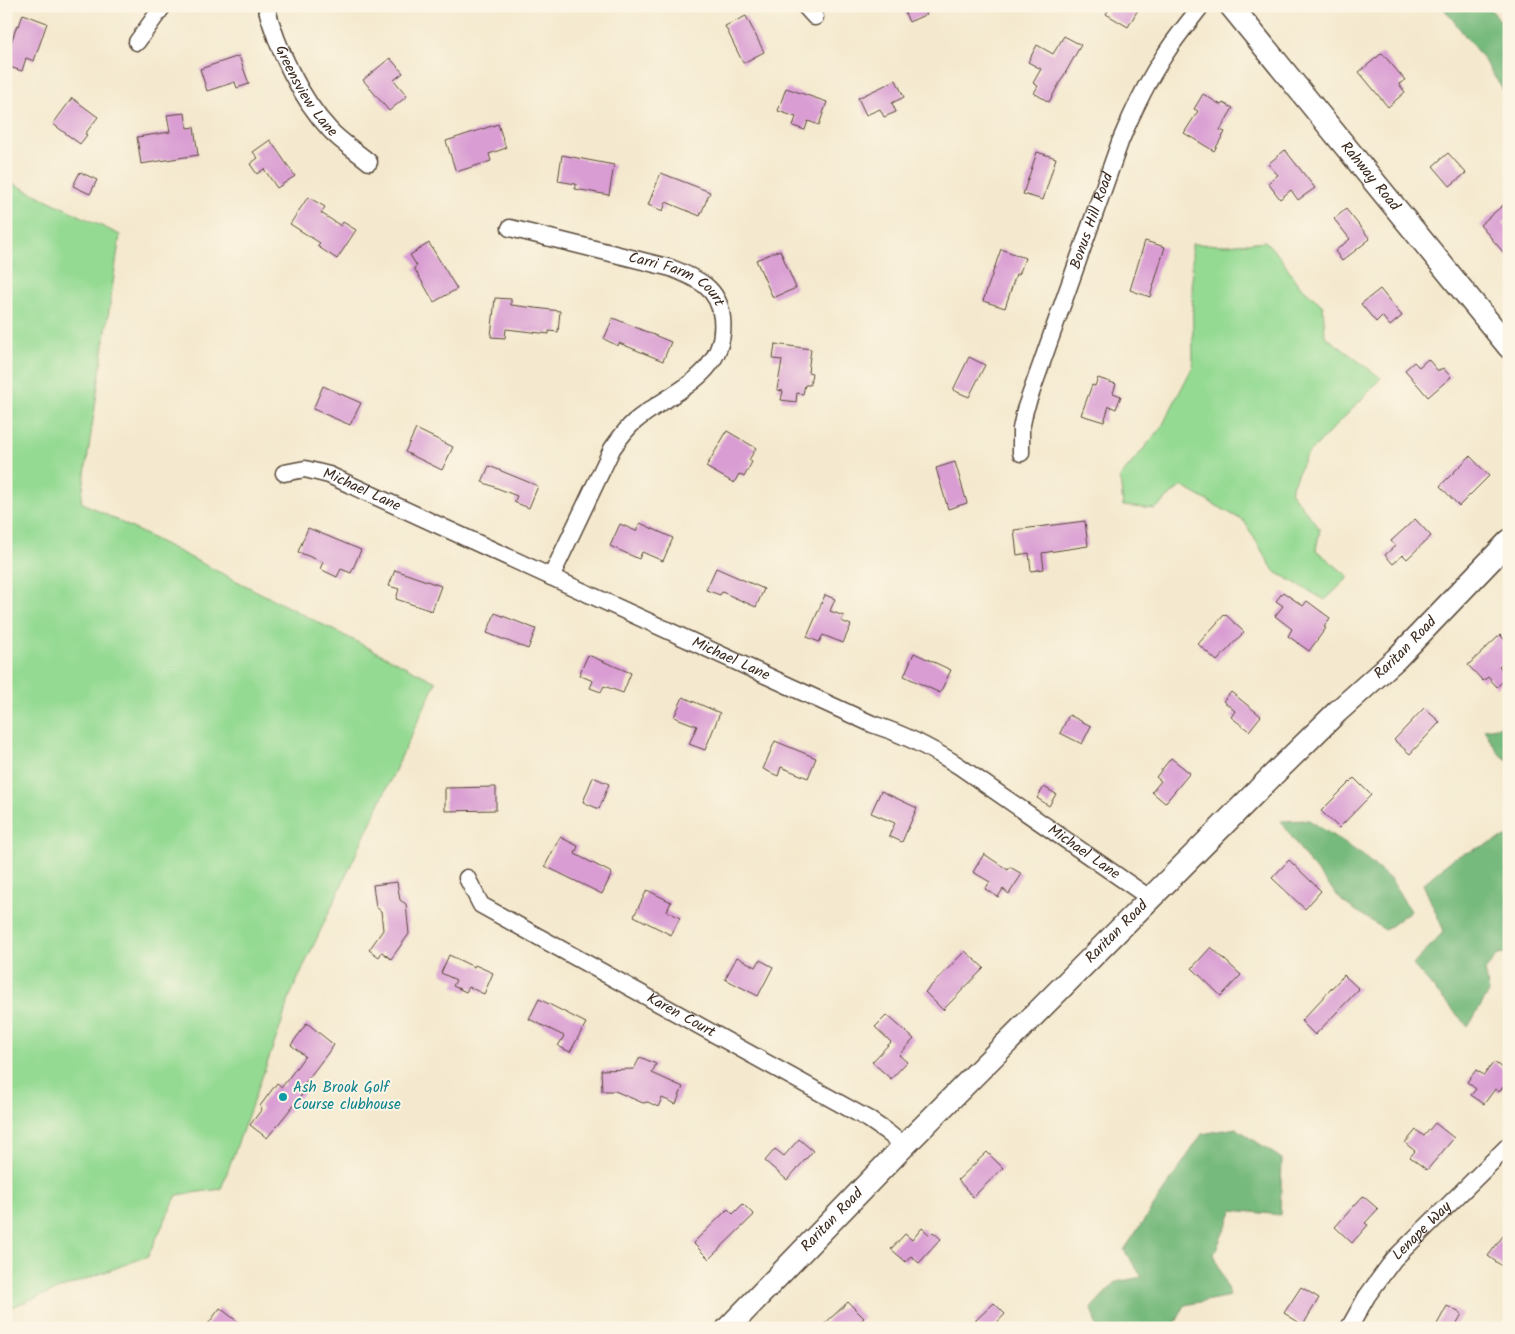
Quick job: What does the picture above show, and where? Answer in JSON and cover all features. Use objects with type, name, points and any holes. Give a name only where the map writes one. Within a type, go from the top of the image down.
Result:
[{"type":"street","points":[[137,42],[163,6]]},
{"type":"street","name":"Greensview Lane","points":[[266,6],[284,57],[308,102],[330,130],[369,162]]},
{"type":"street","name":"Bonus Hill Road","points":[[1020,453],[1025,410],[1120,142],[1134,108],[1151,77],[1166,52],[1201,6]]},
{"type":"street","name":"Rahway Road","points":[[1232,6],[1509,347]]},
{"type":"street","name":"Carri Farm Court","points":[[510,228],[671,268],[705,285],[715,295],[721,307],[722,337],[712,362],[687,387],[645,414],[622,435],[612,449],[551,577]]},
{"type":"street","name":"Michael Lane","points":[[284,474],[305,469],[329,475],[863,720],[899,732],[929,747],[1151,899]]},
{"type":"street","name":"Raritan Road","points":[[728,1328],[904,1146],[1337,712],[1396,659],[1509,541]]},
{"type":"street","name":"Karen Court","points":[[467,878],[481,905],[868,1119],[904,1146]]},
{"type":"street","name":"Lenape Way","points":[[1349,1328],[1366,1296],[1394,1259],[1509,1145]]},
{"type":"green space","points":[[1442,6],[1488,6],[1509,31],[1509,99],[1481,56]]},
{"type":"green space","points":[[6,180],[120,235],[81,502],[436,682],[290,996],[221,1189],[177,1195],[148,1256],[6,1309]]},
{"type":"green space","points":[[1265,241],[1280,257],[1297,283],[1323,306],[1325,336],[1381,378],[1305,457],[1290,491],[1320,529],[1316,550],[1349,577],[1325,600],[1274,571],[1244,521],[1181,486],[1155,509],[1123,506],[1120,477],[1161,428],[1193,366],[1192,244],[1228,245]]},
{"type":"green space","points":[[1509,725],[1509,761],[1498,753],[1484,729]]},
{"type":"green space","points":[[1309,820],[1361,854],[1392,881],[1410,911],[1385,930],[1343,902],[1308,861],[1281,821]]},
{"type":"green space","points":[[1509,836],[1509,953],[1498,955],[1485,970],[1489,992],[1468,1027],[1413,965],[1444,931],[1423,884],[1455,857]]},
{"type":"green space","points":[[1236,1128],[1282,1159],[1280,1215],[1233,1210],[1214,1254],[1230,1296],[1185,1305],[1173,1328],[1097,1328],[1091,1308],[1116,1282],[1142,1277],[1124,1250],[1202,1134]]},
{"type":"building","points":[[902,6],[923,6],[927,14],[909,22]]},
{"type":"building","points":[[1111,6],[1140,6],[1128,27],[1106,14]]},
{"type":"building","points":[[23,14],[47,23],[34,61],[26,58],[22,71],[6,66],[6,58],[17,25],[19,26]]},
{"type":"building","points":[[746,16],[764,52],[743,63],[725,26]]},
{"type":"building","points":[[1064,36],[1081,45],[1049,102],[1034,93],[1038,86],[1033,83],[1041,69],[1028,62],[1037,45],[1053,54]]},
{"type":"building","points":[[1382,53],[1405,80],[1399,84],[1405,92],[1388,107],[1359,72]]},
{"type":"building","points":[[239,56],[249,84],[237,88],[235,82],[207,91],[200,69]]},
{"type":"building","points":[[390,58],[403,73],[394,80],[407,96],[389,111],[363,80]]},
{"type":"building","points":[[896,80],[904,97],[892,103],[896,112],[884,117],[880,109],[866,115],[858,98]]},
{"type":"building","points":[[786,88],[827,102],[819,125],[808,121],[805,130],[793,126],[796,117],[778,111]]},
{"type":"building","points":[[1203,94],[1221,105],[1223,103],[1233,108],[1220,130],[1225,132],[1214,151],[1184,133],[1198,111],[1194,109]]},
{"type":"building","points":[[72,98],[98,117],[80,144],[53,124]]},
{"type":"building","points":[[185,113],[187,128],[194,127],[198,155],[141,164],[137,137],[170,132],[167,115]]},
{"type":"building","points":[[498,124],[506,148],[489,154],[491,161],[456,172],[446,141]]},
{"type":"building","points":[[270,140],[295,176],[277,188],[264,169],[257,174],[250,164],[258,158],[253,152]]},
{"type":"building","points":[[1285,150],[1315,188],[1298,200],[1291,190],[1280,199],[1268,183],[1278,175],[1268,164]]},
{"type":"building","points":[[1037,152],[1056,158],[1043,200],[1023,194]]},
{"type":"building","points":[[1448,153],[1466,173],[1450,186],[1433,166]]},
{"type":"building","points":[[562,155],[614,165],[609,195],[575,189],[576,184],[558,181]]},
{"type":"building","points":[[80,172],[97,180],[90,194],[73,186]]},
{"type":"building","points":[[661,173],[710,192],[700,216],[666,202],[663,211],[648,205]]},
{"type":"building","points":[[308,197],[325,207],[321,213],[341,226],[343,222],[356,230],[337,259],[317,246],[320,243],[290,224]]},
{"type":"building","points":[[1509,200],[1509,218],[1503,223],[1509,229],[1509,259],[1480,225]]},
{"type":"building","points":[[1346,209],[1370,239],[1342,261],[1335,251],[1350,239],[1334,219]]},
{"type":"building","points":[[1145,241],[1165,247],[1150,297],[1130,290]]},
{"type":"building","points":[[429,243],[457,289],[434,302],[414,268],[417,266],[410,255]]},
{"type":"building","points":[[1001,249],[1025,258],[1019,275],[1016,274],[1005,308],[983,301]]},
{"type":"building","points":[[780,250],[796,288],[773,298],[756,260]]},
{"type":"building","points":[[1380,289],[1402,316],[1390,326],[1382,316],[1376,322],[1361,304]]},
{"type":"building","points":[[495,298],[511,299],[511,305],[560,311],[558,332],[549,331],[549,334],[506,329],[505,338],[491,337]]},
{"type":"building","points":[[613,318],[671,342],[663,361],[619,343],[618,346],[604,339]]},
{"type":"building","points":[[775,344],[811,349],[808,372],[812,373],[810,385],[805,385],[803,394],[797,393],[796,402],[781,400],[783,391],[777,390],[782,360],[773,359]]},
{"type":"building","points":[[969,357],[985,365],[969,397],[953,390]]},
{"type":"building","points":[[1428,359],[1438,371],[1443,368],[1451,377],[1428,397],[1405,370],[1414,362],[1419,367]]},
{"type":"building","points":[[1098,378],[1116,384],[1113,393],[1121,396],[1116,409],[1109,406],[1104,422],[1081,415],[1092,385],[1095,386]]},
{"type":"building","points":[[323,386],[361,403],[350,425],[313,409]]},
{"type":"building","points":[[416,429],[453,447],[442,470],[405,452]]},
{"type":"building","points":[[727,431],[756,448],[749,460],[752,462],[744,477],[739,474],[734,483],[706,467]]},
{"type":"building","points":[[1470,456],[1489,476],[1459,506],[1440,486]]},
{"type":"building","points":[[955,462],[967,503],[948,509],[936,468]]},
{"type":"building","points":[[489,466],[538,486],[529,508],[514,502],[517,496],[482,482]]},
{"type":"building","points":[[1415,519],[1431,536],[1407,559],[1403,555],[1393,564],[1385,555],[1395,546],[1391,541]]},
{"type":"building","points":[[1085,521],[1088,546],[1042,553],[1044,569],[1031,571],[1029,553],[1017,555],[1014,530]]},
{"type":"building","points":[[640,523],[673,538],[663,561],[642,552],[639,559],[610,546],[620,524],[636,531]]},
{"type":"building","points":[[308,528],[361,550],[351,573],[341,569],[337,577],[320,569],[323,562],[298,552]]},
{"type":"building","points":[[716,568],[764,589],[756,607],[722,592],[720,595],[706,590]]},
{"type":"building","points":[[395,570],[441,586],[432,611],[396,599],[399,589],[389,586]]},
{"type":"building","points":[[1283,592],[1303,606],[1307,601],[1330,618],[1324,627],[1326,628],[1309,651],[1288,636],[1292,629],[1275,616],[1283,606],[1276,601]]},
{"type":"building","points":[[825,595],[835,599],[830,611],[844,616],[841,621],[851,625],[843,643],[823,635],[819,642],[807,637]]},
{"type":"building","points":[[495,613],[536,629],[528,649],[487,633]]},
{"type":"building","points":[[1225,614],[1244,632],[1217,661],[1198,644]]},
{"type":"building","points":[[1500,635],[1509,644],[1509,656],[1499,666],[1508,676],[1497,687],[1488,677],[1483,681],[1468,665]]},
{"type":"building","points":[[914,653],[951,670],[940,693],[904,676]]},
{"type":"building","points":[[588,655],[631,673],[623,693],[604,686],[601,692],[590,688],[593,681],[579,675]]},
{"type":"building","points":[[1231,692],[1261,716],[1249,731],[1231,717],[1235,711],[1223,701]]},
{"type":"building","points":[[683,697],[720,713],[705,750],[689,744],[697,726],[674,717]]},
{"type":"building","points":[[1424,708],[1440,722],[1410,754],[1394,740]]},
{"type":"building","points":[[1069,715],[1091,726],[1082,744],[1060,733]]},
{"type":"building","points":[[775,741],[816,758],[808,778],[781,767],[778,776],[763,769]]},
{"type":"building","points":[[1171,758],[1190,773],[1165,803],[1152,792],[1161,781],[1156,777]]},
{"type":"building","points":[[593,777],[609,784],[599,809],[583,802]]},
{"type":"building","points":[[1354,778],[1371,795],[1339,828],[1321,811]]},
{"type":"building","points":[[496,787],[496,810],[445,811],[445,788]]},
{"type":"building","points":[[1044,787],[1056,794],[1049,806],[1037,798]]},
{"type":"building","points":[[881,791],[917,808],[902,842],[889,836],[895,823],[871,813]]},
{"type":"building","points":[[560,837],[578,846],[575,854],[612,873],[602,894],[545,866]]},
{"type":"building","points":[[984,854],[1008,870],[1010,867],[1022,874],[1009,894],[1003,889],[998,897],[985,889],[990,882],[973,872]]},
{"type":"building","points":[[1289,860],[1321,891],[1305,909],[1272,878]]},
{"type":"building","points":[[397,882],[400,900],[406,904],[409,934],[391,959],[382,952],[379,957],[369,950],[383,930],[381,911],[376,907],[373,885]]},
{"type":"building","points":[[647,890],[671,902],[667,911],[680,918],[671,935],[634,916]]},
{"type":"building","points":[[1211,947],[1241,975],[1221,996],[1192,968]]},
{"type":"building","points":[[965,951],[984,968],[943,1010],[925,992]]},
{"type":"building","points":[[449,955],[474,967],[475,965],[493,973],[484,994],[469,987],[466,992],[453,986],[456,980],[441,973]]},
{"type":"building","points":[[737,957],[756,967],[760,960],[773,967],[758,996],[725,979]]},
{"type":"building","points":[[1344,975],[1359,989],[1315,1035],[1301,1021]]},
{"type":"building","points":[[539,999],[586,1023],[570,1052],[558,1046],[564,1036],[529,1019]]},
{"type":"building","points":[[887,1015],[914,1039],[899,1055],[907,1062],[891,1079],[872,1062],[891,1042],[875,1027]]},
{"type":"building","points":[[307,1023],[334,1045],[305,1083],[309,1086],[267,1138],[250,1125],[262,1109],[260,1106],[277,1083],[282,1087],[305,1056],[291,1045]]},
{"type":"building","points":[[640,1057],[656,1064],[652,1073],[683,1087],[676,1104],[662,1098],[658,1107],[615,1091],[602,1091],[601,1070],[634,1069]]},
{"type":"building","points":[[1494,1062],[1509,1073],[1509,1080],[1499,1092],[1495,1089],[1484,1104],[1471,1095],[1476,1089],[1467,1082],[1476,1070],[1484,1075]]},
{"type":"building","points":[[1435,1123],[1454,1138],[1427,1170],[1410,1157],[1415,1151],[1405,1143],[1416,1130],[1424,1136]]},
{"type":"building","points":[[799,1139],[813,1151],[787,1180],[765,1161],[775,1149],[784,1156]]},
{"type":"building","points":[[987,1152],[1003,1168],[973,1197],[958,1180]]},
{"type":"building","points":[[1363,1196],[1378,1209],[1365,1223],[1368,1225],[1352,1243],[1335,1227]]},
{"type":"building","points":[[743,1204],[754,1215],[709,1259],[693,1243],[728,1209],[733,1214]]},
{"type":"building","points":[[922,1228],[930,1235],[933,1232],[941,1239],[919,1263],[911,1256],[906,1262],[891,1249],[905,1234],[912,1240]]},
{"type":"building","points":[[1509,1228],[1509,1271],[1488,1256]]},
{"type":"building","points":[[1301,1287],[1319,1298],[1303,1325],[1284,1313]]},
{"type":"building","points":[[848,1302],[864,1318],[853,1328],[820,1328]]},
{"type":"building","points":[[994,1303],[1005,1314],[992,1328],[980,1328],[974,1322]]},
{"type":"building","points":[[1447,1306],[1462,1314],[1454,1328],[1435,1328]]},
{"type":"building","points":[[220,1308],[246,1328],[205,1328]]},
{"type":"place","name":"Ash Brook Golf Course clubhouse","points":[[283,1097]]}]
